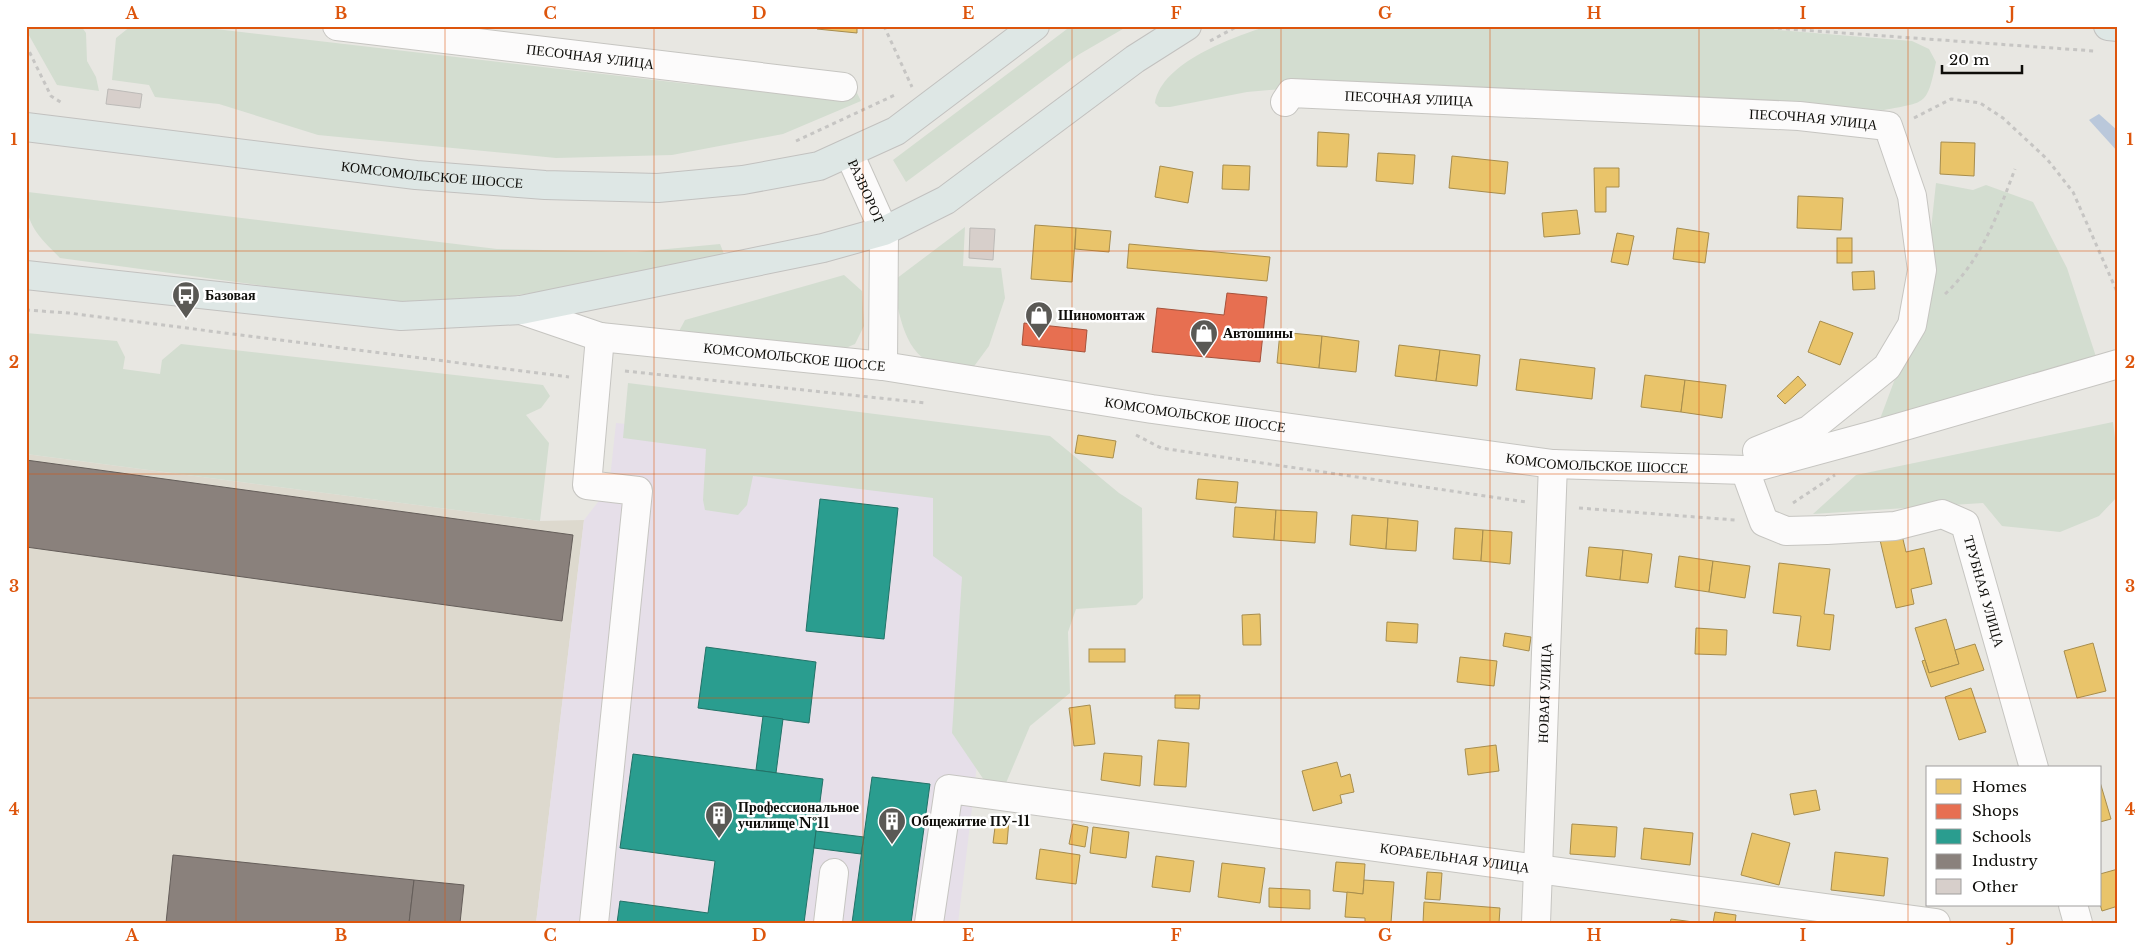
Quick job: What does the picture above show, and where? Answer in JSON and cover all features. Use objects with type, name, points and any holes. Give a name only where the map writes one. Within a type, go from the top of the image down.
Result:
[{"type":"main road","name":"КОМСОМОЛЬСКОЕ ШОССЕ","points":[[26,127],[416,175],[545,185],[658,188],[743,180],[819,166],[896,130],[1035,26]]},
{"type":"main road","name":"КОМСОМОЛЬСКОЕ ШОССЕ","points":[[26,275],[400,316],[521,310],[823,248],[884,231],[946,200],[1135,58],[1187,26]]},
{"type":"main road","points":[[2104,39],[2118,27]]},
{"type":"street","name":"ПЕСОЧНАЯ УЛИЦА","points":[[337,26],[843,87]]},
{"type":"street","name":"ПЕСОЧНАЯ УЛИЦА","points":[[1285,102],[1292,93],[1799,116],[1888,126],[1912,196],[1922,270],[1912,325],[1887,367],[1809,430],[1712,470]]},
{"type":"street","name":"РАЗВОРОТ","points":[[849,153],[884,231]]},
{"type":"street","points":[[882,366],[884,231]]},
{"type":"street","name":"КОМСОМОЛЬСКОЕ ШОССЕ","points":[[521,310],[600,336],[882,366],[1152,409],[1553,464],[1712,470],[1745,470],[2118,364]]},
{"type":"street","points":[[594,923],[638,491],[587,484],[600,336]]},
{"type":"street","name":"НОВАЯ УЛИЦА","points":[[1536,923],[1553,506],[1553,464]]},
{"type":"street","points":[[1745,470],[1764,522]]},
{"type":"street","name":"ТРУБНАЯ УЛИЦА","points":[[1764,522],[1786,531],[1827,530],[1895,526],[1942,514],[1965,524],[2033,766]]},
{"type":"street","name":"КОРАБЕЛЬНАЯ УЛИЦА","points":[[929,923],[949,790],[1936,923]]},
{"type":"street","points":[[828,923],[834,873]]},
{"type":"street","points":[[2073,906],[2078,923]]},
{"type":"path","points":[[884,26],[912,87]]},
{"type":"path","points":[[1746,26],[2008,45],[2104,39]]},
{"type":"path","points":[[26,45],[51,96],[64,105]]},
{"type":"path","points":[[793,142],[912,87],[919,81]]},
{"type":"path","points":[[1888,126],[1910,121],[1951,99],[1980,103],[2003,118],[2047,159],[2073,192],[2118,294]]},
{"type":"path","points":[[1912,325],[1958,282],[1990,233],[2015,169]]},
{"type":"path","points":[[26,310],[69,313],[569,377],[632,370],[926,403]]},
{"type":"path","points":[[1129,432],[1160,448],[1553,506],[1764,522],[1837,474]]},
{"type":"shaded area","points":[[26,26],[81,26],[86,33],[87,61],[96,77],[99,91],[57,85],[26,30]]},
{"type":"shaded area","points":[[131,26],[190,26],[698,85],[857,93],[861,101],[783,134],[672,155],[556,158],[318,135],[219,104],[155,97],[149,85],[112,80],[116,38]]},
{"type":"shaded area","points":[[1071,26],[1128,26],[1078,55],[906,182],[893,160]]},
{"type":"shaded area","points":[[1268,26],[1731,26],[1912,41],[1929,49],[1936,62],[1930,87],[1922,100],[1917,103],[1884,110],[1328,85],[1247,92],[1170,107],[1159,107],[1155,103],[1160,88],[1171,75],[1201,53],[1219,44]]},
{"type":"shaded area","points":[[1936,183],[1973,190],[1986,185],[2033,202],[2067,268],[2101,372],[1887,433],[1880,419],[1927,293],[1932,271],[1931,229]]},
{"type":"shaded area","points":[[28,192],[497,249],[636,252],[720,244],[724,254],[559,289],[490,299],[396,304],[60,258],[40,237],[31,223],[27,205],[26,194]]},
{"type":"shaded area","points":[[965,227],[963,266],[1001,268],[1005,298],[989,346],[972,369],[940,366],[928,361],[918,353],[905,332],[892,282]]},
{"type":"shaded area","points":[[844,275],[862,291],[864,326],[855,344],[839,351],[678,333],[685,320]]},
{"type":"shaded area","points":[[26,333],[117,341],[125,357],[123,369],[160,374],[162,360],[181,344],[543,385],[550,396],[541,408],[526,415],[549,443],[540,521],[26,454]]},
{"type":"shaded area","points":[[628,383],[1050,436],[1119,493],[1142,508],[1143,598],[1136,605],[1076,609],[1068,632],[1070,693],[1030,726],[1006,783],[984,780],[952,733],[962,577],[933,556],[933,498],[753,476],[747,505],[738,515],[705,510],[703,500],[706,449],[623,438]]},
{"type":"shaded area","points":[[2113,422],[2118,462],[2118,496],[2099,516],[2060,532],[2002,526],[1983,503],[1813,514],[1856,475]]},
{"type":"shaded area","points":[[616,423],[1008,465],[974,792],[958,923],[536,923],[584,520],[609,488]]},
{"type":"shaded area","points":[[26,454],[540,521],[584,520],[536,923],[26,923]]},
{"type":"water","points":[[2099,114],[2118,131],[2118,152],[2089,120]]},
{"type":"building: Homes","points":[[817,26],[857,26],[857,33],[817,29]]},
{"type":"building: Homes","points":[[1318,132],[1349,134],[1347,167],[1317,166]]},
{"type":"building: Homes","points":[[1941,142],[1975,143],[1974,176],[1940,174]]},
{"type":"building: Homes","points":[[1378,153],[1415,155],[1413,184],[1376,181]]},
{"type":"building: Homes","points":[[1452,156],[1508,162],[1505,194],[1449,188]]},
{"type":"building: Homes","points":[[1223,165],[1250,166],[1249,190],[1222,189]]},
{"type":"building: Homes","points":[[1160,166],[1193,172],[1188,203],[1155,197]]},
{"type":"building: Homes","points":[[1594,168],[1619,168],[1619,187],[1606,187],[1606,212],[1595,212]]},
{"type":"building: Homes","points":[[1798,196],[1843,198],[1841,230],[1797,228]]},
{"type":"building: Homes","points":[[1577,210],[1580,234],[1544,237],[1542,213]]},
{"type":"building: Homes","points":[[1035,225],[1076,228],[1072,282],[1031,279]]},
{"type":"building: Homes","points":[[1076,228],[1111,231],[1109,252],[1075,249]]},
{"type":"building: Homes","points":[[1677,228],[1709,233],[1705,263],[1673,259]]},
{"type":"building: Homes","points":[[1617,233],[1634,236],[1628,265],[1611,262]]},
{"type":"building: Homes","points":[[1837,238],[1852,238],[1852,263],[1837,263]]},
{"type":"building: Homes","points":[[1129,244],[1270,257],[1267,281],[1127,268]]},
{"type":"building: Homes","points":[[1874,271],[1875,289],[1853,290],[1852,272]]},
{"type":"building: Homes","points":[[1820,321],[1853,333],[1840,365],[1808,352]]},
{"type":"building: Homes","points":[[1280,332],[1322,336],[1319,368],[1277,363]]},
{"type":"building: Homes","points":[[1322,336],[1359,341],[1356,372],[1319,368]]},
{"type":"building: Homes","points":[[1399,345],[1440,350],[1436,381],[1395,376]]},
{"type":"building: Homes","points":[[1440,350],[1480,355],[1477,386],[1436,381]]},
{"type":"building: Homes","points":[[1520,359],[1595,368],[1592,399],[1516,390]]},
{"type":"building: Homes","points":[[1645,375],[1685,380],[1681,412],[1641,407]]},
{"type":"building: Homes","points":[[1798,376],[1806,385],[1785,404],[1777,396]]},
{"type":"building: Homes","points":[[1685,380],[1726,385],[1722,418],[1681,412]]},
{"type":"building: Homes","points":[[1078,435],[1116,441],[1113,458],[1075,453]]},
{"type":"building: Homes","points":[[1198,479],[1238,482],[1236,503],[1196,499]]},
{"type":"building: Homes","points":[[1235,507],[1276,510],[1274,540],[1233,537]]},
{"type":"building: Homes","points":[[1276,510],[1317,512],[1315,543],[1274,540]]},
{"type":"building: Homes","points":[[1352,515],[1388,518],[1386,549],[1350,545]]},
{"type":"building: Homes","points":[[1388,518],[1418,521],[1416,551],[1386,549]]},
{"type":"building: Homes","points":[[1455,528],[1483,530],[1481,561],[1453,559]]},
{"type":"building: Homes","points":[[1483,530],[1512,532],[1510,564],[1481,561]]},
{"type":"building: Homes","points":[[1902,535],[1906,552],[1924,548],[1932,584],[1911,589],[1914,604],[1896,608],[1880,540]]},
{"type":"building: Homes","points":[[1589,547],[1623,550],[1620,580],[1586,576]]},
{"type":"building: Homes","points":[[1623,550],[1652,554],[1648,583],[1620,580]]},
{"type":"building: Homes","points":[[1679,556],[1713,561],[1709,592],[1675,587]]},
{"type":"building: Homes","points":[[1713,561],[1750,566],[1745,598],[1709,592]]},
{"type":"building: Homes","points":[[1779,563],[1830,569],[1824,614],[1834,615],[1830,650],[1797,646],[1801,616],[1773,613]]},
{"type":"building: Homes","points":[[1260,614],[1261,645],[1243,645],[1242,615]]},
{"type":"building: Homes","points":[[1946,619],[1959,664],[1929,673],[1915,628]]},
{"type":"building: Homes","points":[[1387,622],[1418,624],[1417,643],[1386,641]]},
{"type":"building: Homes","points":[[1696,628],[1727,630],[1726,655],[1695,654]]},
{"type":"building: Homes","points":[[1505,633],[1531,637],[1529,651],[1503,646]]},
{"type":"building: Homes","points":[[2093,643],[2106,691],[2077,698],[2064,651]]},
{"type":"building: Homes","points":[[1975,644],[1984,670],[1931,687],[1922,661],[1925,660],[1929,673],[1959,664],[1955,650]]},
{"type":"building: Homes","points":[[1089,649],[1125,649],[1125,662],[1089,662]]},
{"type":"building: Homes","points":[[1460,657],[1497,661],[1494,686],[1457,682]]},
{"type":"building: Homes","points":[[1971,688],[1986,732],[1959,740],[1945,697]]},
{"type":"building: Homes","points":[[1175,695],[1200,695],[1199,709],[1175,708]]},
{"type":"building: Homes","points":[[1090,705],[1095,744],[1074,746],[1069,708]]},
{"type":"building: Homes","points":[[1158,740],[1189,743],[1186,787],[1154,785]]},
{"type":"building: Homes","points":[[1496,745],[1499,771],[1468,775],[1465,749]]},
{"type":"building: Homes","points":[[1104,753],[1142,756],[1140,786],[1101,780]]},
{"type":"building: Homes","points":[[1337,762],[1341,777],[1350,774],[1354,792],[1340,795],[1342,803],[1313,811],[1302,771]]},
{"type":"building: Homes","points":[[2102,789],[2111,819],[2102,821]]},
{"type":"building: Homes","points":[[1816,790],[1820,810],[1794,815],[1790,794]]},
{"type":"building: Homes","points":[[996,819],[1009,820],[1007,844],[993,843]]},
{"type":"building: Homes","points":[[1073,824],[1088,827],[1085,847],[1069,844]]},
{"type":"building: Homes","points":[[1572,824],[1617,827],[1615,857],[1570,854]]},
{"type":"building: Homes","points":[[1093,827],[1129,832],[1126,858],[1090,853]]},
{"type":"building: Homes","points":[[1644,828],[1693,833],[1690,865],[1641,859]]},
{"type":"building: Homes","points":[[1752,833],[1790,843],[1779,885],[1741,875]]},
{"type":"building: Homes","points":[[1040,849],[1080,855],[1076,884],[1036,879]]},
{"type":"building: Homes","points":[[1835,852],[1888,858],[1884,896],[1831,890]]},
{"type":"building: Homes","points":[[1156,856],[1194,861],[1190,892],[1152,887]]},
{"type":"building: Homes","points":[[1336,862],[1365,864],[1363,894],[1333,891]]},
{"type":"building: Homes","points":[[1222,863],[1265,868],[1260,903],[1218,897]]},
{"type":"building: Homes","points":[[2118,869],[2118,906],[2102,911],[2101,906],[2102,873]]},
{"type":"building: Homes","points":[[1427,872],[1442,873],[1440,900],[1425,899]]},
{"type":"building: Homes","points":[[1364,880],[1394,882],[1391,923],[1365,923],[1365,918],[1345,917],[1347,892],[1363,894]]},
{"type":"building: Homes","points":[[1269,888],[1310,890],[1310,909],[1269,907]]},
{"type":"building: Homes","points":[[1424,902],[1500,908],[1499,923],[1423,923]]},
{"type":"building: Homes","points":[[1715,912],[1736,915],[1735,923],[1713,923]]},
{"type":"building: Homes","points":[[1671,919],[1701,923],[1670,923]]},
{"type":"building: Shops","points":[[1227,293],[1267,297],[1260,362],[1152,352],[1157,308],[1224,315]]},
{"type":"building: Shops","points":[[1024,323],[1087,330],[1085,352],[1022,345]]},
{"type":"building: Schools","points":[[820,499],[898,508],[884,639],[806,631]]},
{"type":"building: Schools","points":[[706,647],[816,662],[809,723],[698,708]]},
{"type":"building: Schools","points":[[763,716],[783,719],[776,773],[756,770]]},
{"type":"building: Schools","name":"Профессиональное училище №11","points":[[633,754],[823,779],[804,923],[617,923],[620,901],[708,913],[715,861],[620,848]]},
{"type":"building: Schools","name":"Общежитие ПУ-11","points":[[872,777],[930,784],[911,923],[852,923]]},
{"type":"building: Schools","points":[[816,831],[864,837],[861,854],[814,848]]},
{"type":"building: Industry","points":[[26,460],[573,535],[562,621],[26,547]]},
{"type":"building: Industry","points":[[173,855],[414,880],[409,923],[166,923]]},
{"type":"building: Industry","points":[[414,880],[464,885],[460,923],[409,923]]},
{"type":"building: Other","points":[[108,89],[142,94],[140,108],[106,104]]},
{"type":"building: Other","points":[[970,228],[995,229],[993,260],[969,258]]},
{"type":"place","name":"Базовая","points":[[186,319]]},
{"type":"place","name":"Шиномонтаж","points":[[1039,339]]},
{"type":"place","name":"Автошины","points":[[1204,357]]},
{"type":"place","name":"Профессиональное училище №11","points":[[719,839]]},
{"type":"place","name":"Общежитие ПУ-11","points":[[892,845]]}]
